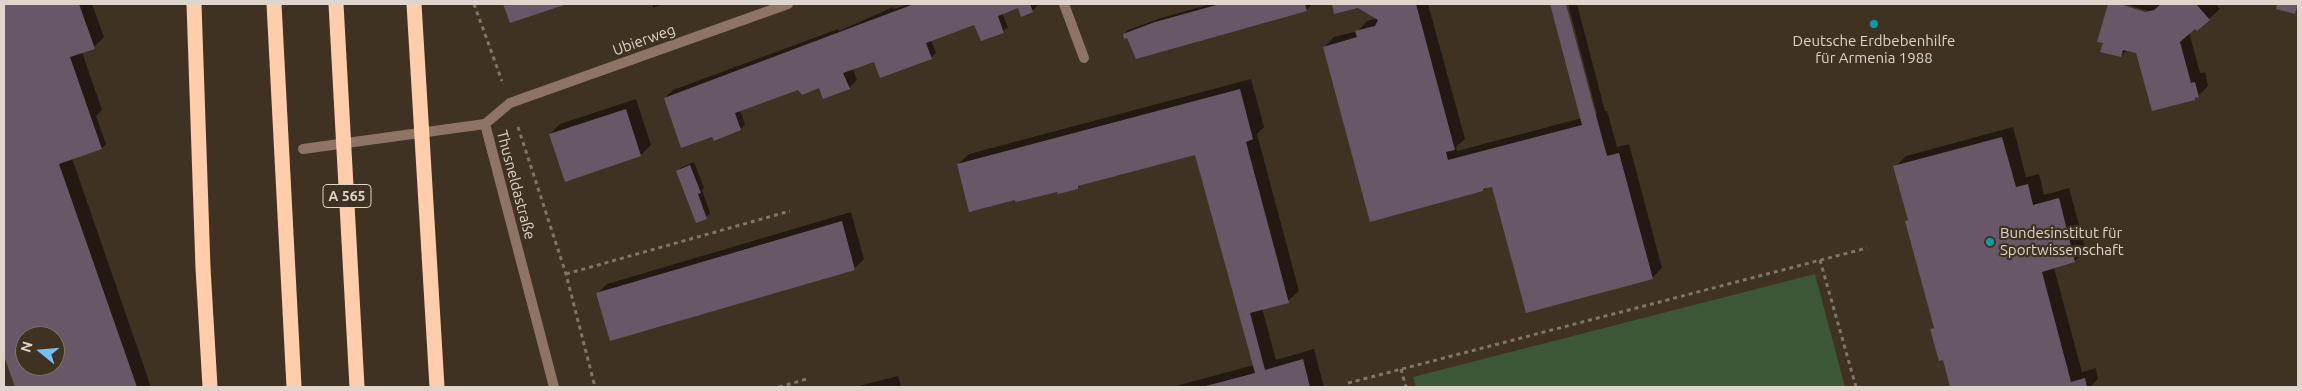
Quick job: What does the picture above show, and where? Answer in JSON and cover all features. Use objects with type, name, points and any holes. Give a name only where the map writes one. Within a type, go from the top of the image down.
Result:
[{"type":"highway","points":[[194,4],[203,268],[210,387]]},
{"type":"highway","points":[[274,4],[294,387]]},
{"type":"highway","name":"A 565","points":[[336,4],[356,387]]},
{"type":"highway","points":[[414,4],[437,387]]},
{"type":"street","name":"Ubierweg","points":[[510,104],[788,4]]},
{"type":"street","points":[[1064,4],[1084,58]]},
{"type":"street","name":"Thusneldastraße","points":[[510,104],[485,124],[554,387]]},
{"type":"street","points":[[303,149],[485,124]]},
{"type":"path","points":[[474,4],[510,104],[566,274],[595,387]]},
{"type":"path","points":[[566,274],[790,211]]},
{"type":"path","points":[[1348,383],[1867,248]]},
{"type":"path","points":[[1820,260],[1856,387]]},
{"type":"path","points":[[1401,369],[1406,387]]},
{"type":"path","points":[[778,387],[808,379]]},
{"type":"green space","points":[[1815,274],[1845,387],[1416,387],[1413,377]]},
{"type":"building","points":[[4,4],[79,4],[95,49],[70,57],[102,149],[59,164],[137,387],[15,387],[4,356]]},
{"type":"building","points":[[503,4],[567,4],[510,23]]},
{"type":"building","points":[[914,4],[1030,4],[1033,12],[1021,17],[1018,8],[998,16],[1004,33],[981,41],[974,25],[926,43],[932,59],[880,78],[874,62],[843,73],[850,89],[823,99],[819,88],[802,95],[798,90],[735,113],[741,130],[714,141],[712,137],[681,148],[664,98]]},
{"type":"building","points":[[1220,4],[1305,4],[1307,11],[1136,59],[1127,38],[1124,39],[1123,34],[1155,22]]},
{"type":"building","points":[[1332,4],[1416,4],[1455,150],[1446,152],[1448,160],[1582,125],[1550,4],[1566,4],[1607,156],[1619,153],[1653,279],[1526,313],[1492,187],[1370,222],[1323,47],[1357,37],[1355,31],[1375,26],[1378,20],[1358,8],[1334,14]]},
{"type":"building","points":[[2108,4],[2120,4],[2145,12],[2154,10],[2161,4],[2196,4],[2210,20],[2197,31],[2195,29],[2180,42],[2191,83],[2195,82],[2199,97],[2195,98],[2195,100],[2152,111],[2136,53],[2123,50],[2121,57],[2100,52],[2103,43],[2097,42]]},
{"type":"building","points":[[2277,4],[2298,4],[2298,7],[2295,14],[2276,9]]},
{"type":"building","points":[[1240,89],[1253,139],[1246,142],[1289,303],[1250,313],[1265,370],[1303,359],[1310,387],[1202,387],[1255,373],[1195,155],[1078,186],[1078,189],[1016,202],[1015,200],[969,212],[957,164]]},
{"type":"building","points":[[626,109],[641,156],[565,182],[549,134]]},
{"type":"building","name":"Bundesinstitut für Sportwissenschaft","points":[[2002,137],[2016,187],[2028,184],[2033,205],[2059,198],[2075,262],[2042,272],[2071,382],[2085,378],[2087,387],[1950,387],[1943,360],[1939,361],[1930,329],[1934,328],[1905,221],[1908,220],[1893,166]]},
{"type":"building","points":[[690,165],[701,193],[698,194],[707,219],[696,223],[676,171]]},
{"type":"building","points":[[842,221],[855,270],[610,341],[596,293]]},
{"type":"place","name":"Deutsche Erdbebenhilfe für Armenia 1988","points":[[1874,24]]},
{"type":"place","name":"Bundesinstitut für Sportwissenschaft","points":[[1990,242]]}]
